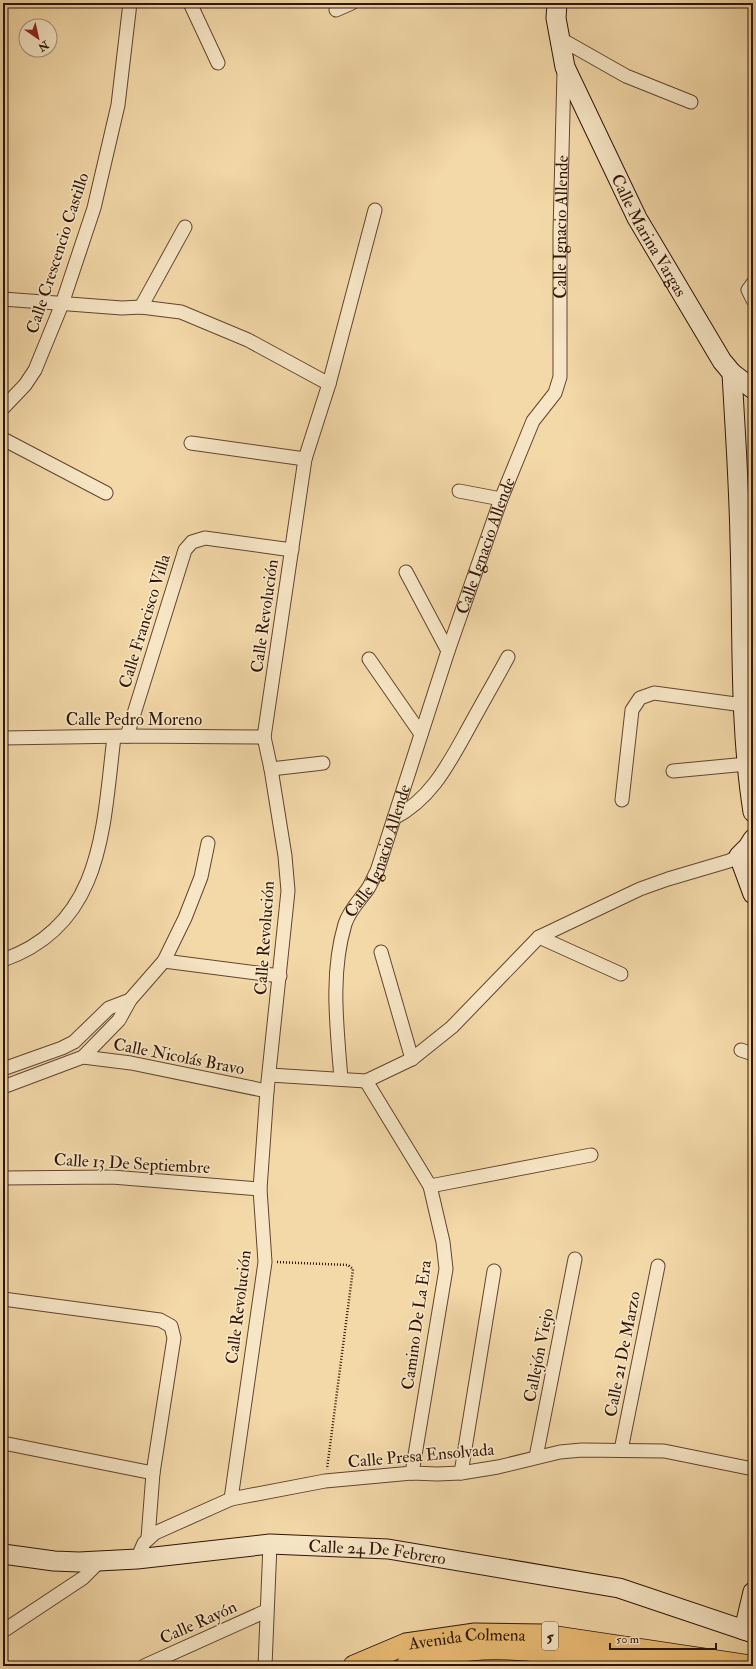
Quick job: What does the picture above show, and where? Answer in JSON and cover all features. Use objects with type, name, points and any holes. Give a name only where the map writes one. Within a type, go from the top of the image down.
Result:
[{"type":"main road","name":"Avenida Colmena","points":[[354,1666],[406,1644],[476,1634],[543,1635],[750,1666]]},
{"type":"main road","name":"Avenida Colmena","points":[[406,1666],[431,1657],[483,1649],[546,1651],[638,1666]]},
{"type":"street","name":"Calle Crescencio Castillo","points":[[3,408],[25,385],[35,370],[62,304],[94,208],[118,105],[130,3]]},
{"type":"street","points":[[190,3],[218,63]]},
{"type":"street","points":[[336,10],[352,3]]},
{"type":"street","name":"Calle Ignacio Allende","points":[[341,1079],[335,997],[339,953],[344,930],[352,910],[368,889],[376,872],[448,651],[500,499],[533,421],[555,393],[560,377],[560,232],[565,67],[553,8]]},
{"type":"street","points":[[559,38],[626,76],[691,102]]},
{"type":"street","name":"Calle Marina Vargas","points":[[565,67],[637,218],[722,361],[732,373],[753,389]]},
{"type":"street","name":"Calle Revolución","points":[[231,1499],[265,1262],[260,1190],[267,1091],[270,1075],[288,891],[285,856],[271,769],[264,737],[305,459],[329,384],[375,210]]},
{"type":"street","points":[[142,307],[185,227]]},
{"type":"street","points":[[753,283],[748,290],[753,300]]},
{"type":"street","points":[[3,299],[122,308],[142,307],[181,312],[248,340],[329,384]]},
{"type":"street","points":[[732,373],[740,539],[743,705],[747,764],[753,809]]},
{"type":"street","points":[[3,438],[106,493]]},
{"type":"street","points":[[191,443],[305,459]]},
{"type":"street","points":[[460,491],[500,499]]},
{"type":"street","name":"Calle Francisco Villa","points":[[127,736],[185,550],[192,542],[205,538],[292,550]]},
{"type":"street","points":[[406,572],[448,651]]},
{"type":"street","points":[[394,818],[409,811],[424,798],[442,776],[508,657]]},
{"type":"street","points":[[369,658],[421,734]]},
{"type":"street","points":[[622,800],[632,710],[635,702],[640,698],[654,693],[743,705]]},
{"type":"street","points":[[3,960],[22,954],[48,936],[64,922],[79,900],[91,877],[102,834],[114,736]]},
{"type":"street","name":"Calle Pedro Moreno","points":[[3,738],[114,736],[264,737]]},
{"type":"street","points":[[271,769],[323,763]]},
{"type":"street","points":[[673,771],[747,764]]},
{"type":"street","points":[[270,1075],[366,1081],[412,1059],[452,1027],[539,938],[640,889],[668,879],[730,861],[739,856],[748,847],[753,839]]},
{"type":"street","points":[[3,1087],[83,1057],[119,1020],[130,1000],[164,961],[185,918],[201,877],[208,843]]},
{"type":"street","points":[[739,856],[753,894]]},
{"type":"street","points":[[539,938],[621,974]]},
{"type":"street","points":[[381,952],[412,1059]]},
{"type":"street","points":[[164,961],[280,976]]},
{"type":"street","points":[[3,1069],[62,1048],[74,1042],[109,1008],[130,1000]]},
{"type":"street","name":"Calle Nicolás Bravo","points":[[83,1057],[131,1063],[267,1091]]},
{"type":"street","name":"Camino De La Era","points":[[366,1081],[430,1186],[443,1242],[446,1270],[412,1473]]},
{"type":"street","points":[[430,1186],[591,1155]]},
{"type":"street","name":"Calle 13 De Septiembre","points":[[3,1178],[112,1177],[260,1190]]},
{"type":"street","name":"Callejón Viejo","points":[[536,1457],[575,1259]]},
{"type":"street","name":"Calle 21 De Marzo","points":[[621,1450],[658,1266]]},
{"type":"street","points":[[461,1473],[494,1271]]},
{"type":"street","points":[[3,1299],[160,1320],[171,1326],[174,1338],[153,1473],[148,1538],[137,1559]]},
{"type":"street","points":[[3,1443],[153,1473]]},
{"type":"street","name":"Calle Presa Ensolvada","points":[[148,1538],[161,1529],[231,1499],[325,1481],[412,1473],[461,1473],[498,1467],[560,1452],[621,1450],[664,1451],[753,1469]]},
{"type":"street","points":[[265,1666],[266,1610],[270,1544]]},
{"type":"street","name":"Calle 24 De Febrero","points":[[3,1554],[54,1561],[100,1561],[137,1559],[270,1544],[388,1549],[619,1588],[749,1632]]},
{"type":"street","points":[[3,1631],[83,1578],[100,1561]]},
{"type":"street","points":[[749,1632],[753,1592]]},
{"type":"street","name":"Calle Rayón","points":[[144,1666],[266,1610]]},
{"type":"path","points":[[265,1262],[348,1264],[353,1269],[325,1481]]}]
